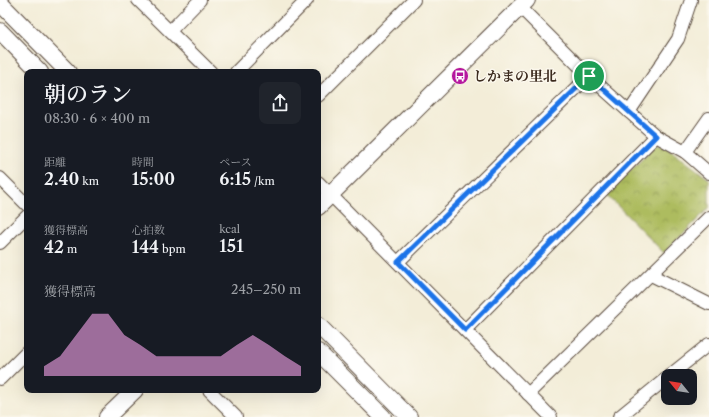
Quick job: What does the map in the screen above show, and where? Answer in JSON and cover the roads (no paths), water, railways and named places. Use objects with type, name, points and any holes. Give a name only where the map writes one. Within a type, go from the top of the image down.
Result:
[{"type":"main road","points":[[0,3],[65,69]]},
{"type":"main road","points":[[321,204],[523,3]]},
{"type":"main road","points":[[0,31],[37,69]]},
{"type":"main road","points":[[321,328],[409,417]]},
{"type":"main road","points":[[321,355],[382,417]]},
{"type":"main road","points":[[107,417],[132,393]]},
{"type":"street","points":[[138,0],[208,69]]},
{"type":"street","points":[[170,31],[200,0]]},
{"type":"street","points":[[239,69],[307,0]]},
{"type":"street","points":[[321,93],[414,0]]},
{"type":"street","points":[[629,112],[678,39],[691,0]]},
{"type":"street","points":[[523,3],[589,76],[656,136],[685,152],[709,173]]},
{"type":"street","points":[[398,262],[589,76]]},
{"type":"street","points":[[685,152],[709,118]]},
{"type":"street","points":[[465,330],[656,136]]},
{"type":"street","points":[[0,178],[24,202]]},
{"type":"street","points":[[321,185],[552,417]]},
{"type":"street","points":[[528,394],[709,217]]},
{"type":"street","points":[[0,243],[24,219]]},
{"type":"street","points":[[651,275],[709,304]]},
{"type":"street","points":[[679,369],[709,344]]},
{"type":"street","points":[[0,379],[24,355]]},
{"type":"street","points":[[619,417],[661,383]]},
{"type":"street","points":[[212,393],[233,416]]},
{"type":"place","name":"しかまの里北","points":[[460,76]]}]
